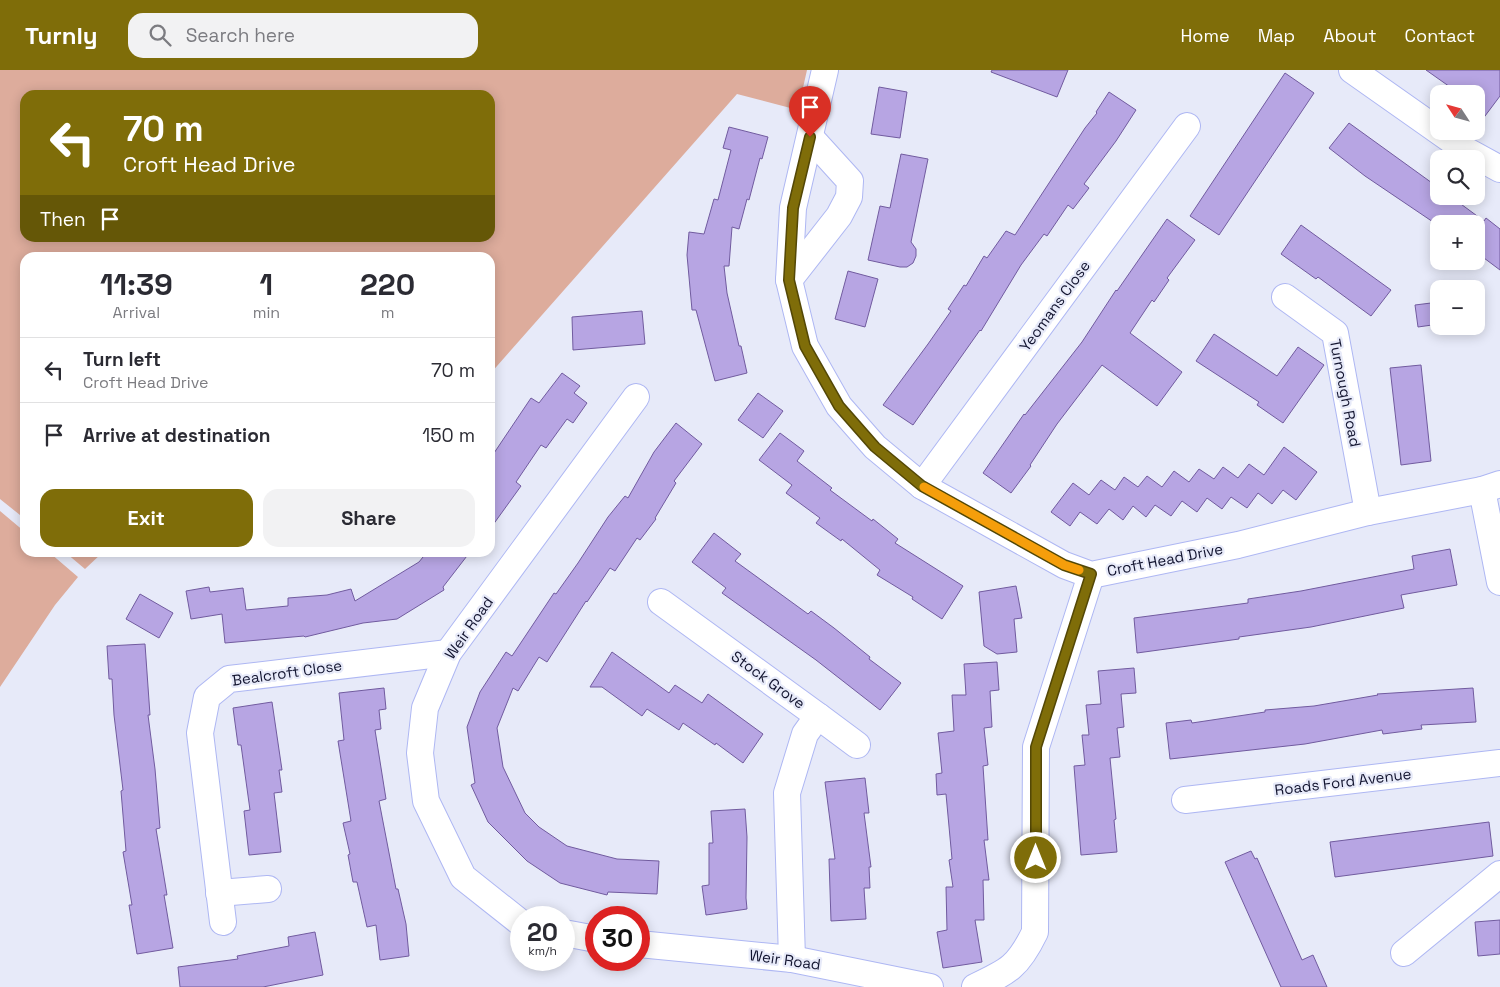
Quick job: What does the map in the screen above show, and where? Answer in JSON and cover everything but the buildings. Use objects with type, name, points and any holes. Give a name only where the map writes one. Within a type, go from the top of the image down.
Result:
[{"type":"street","name":"Croft Head Drive","points":[[825,70],[793,208],[789,280],[805,346],[839,406],[875,447],[922,486],[1064,565],[1091,574],[1238,545],[1368,512],[1491,487]]},
{"type":"street","points":[[1352,70],[1467,151],[1500,169]]},
{"type":"street","name":"Yeomans Close","points":[[922,486],[1187,126]]},
{"type":"street","points":[[789,280],[839,216],[849,197],[850,180],[810,137]]},
{"type":"street","name":"Turnough Road","points":[[1285,297],[1335,333],[1368,512]]},
{"type":"street","name":"Weir Road","points":[[510,914],[463,877],[426,801],[420,753],[425,708],[448,653],[636,398]]},
{"type":"street","points":[[1491,487],[1500,582]]},
{"type":"street","points":[[975,987],[1006,972],[1025,952],[1035,932],[1036,747],[1091,574]]},
{"type":"street","name":"Stock Grove","points":[[661,602],[818,716],[805,734],[787,793],[792,959]]},
{"type":"street","name":"Bealcroft Close","points":[[223,922],[200,733],[207,697],[228,679],[448,653]]},
{"type":"street","points":[[818,716],[858,745]]},
{"type":"street","name":"Roads Ford Avenue","points":[[1186,800],[1500,763]]},
{"type":"street","points":[[1404,953],[1500,874]]},
{"type":"street","points":[[220,894],[268,889]]},
{"type":"street","name":"Weir Road","points":[[650,945],[792,959],[930,987]]},
{"type":"shaded area","points":[[0,70],[807,70],[798,110],[737,94],[495,368],[495,252],[20,252],[20,515],[0,499]]},
{"type":"shaded area","points":[[0,511],[20,528],[20,557],[55,557],[78,577],[55,605],[0,687]]},
{"type":"shaded area","points":[[71,557],[98,557],[85,569]]},
{"type":"slow traffic","points":[[924,487],[1064,565],[1079,570]]},
{"type":"route","points":[[810,137],[793,208],[789,280],[805,346],[839,406],[875,447],[922,486],[1064,565],[1091,574],[1036,747],[1036,858]]}]
